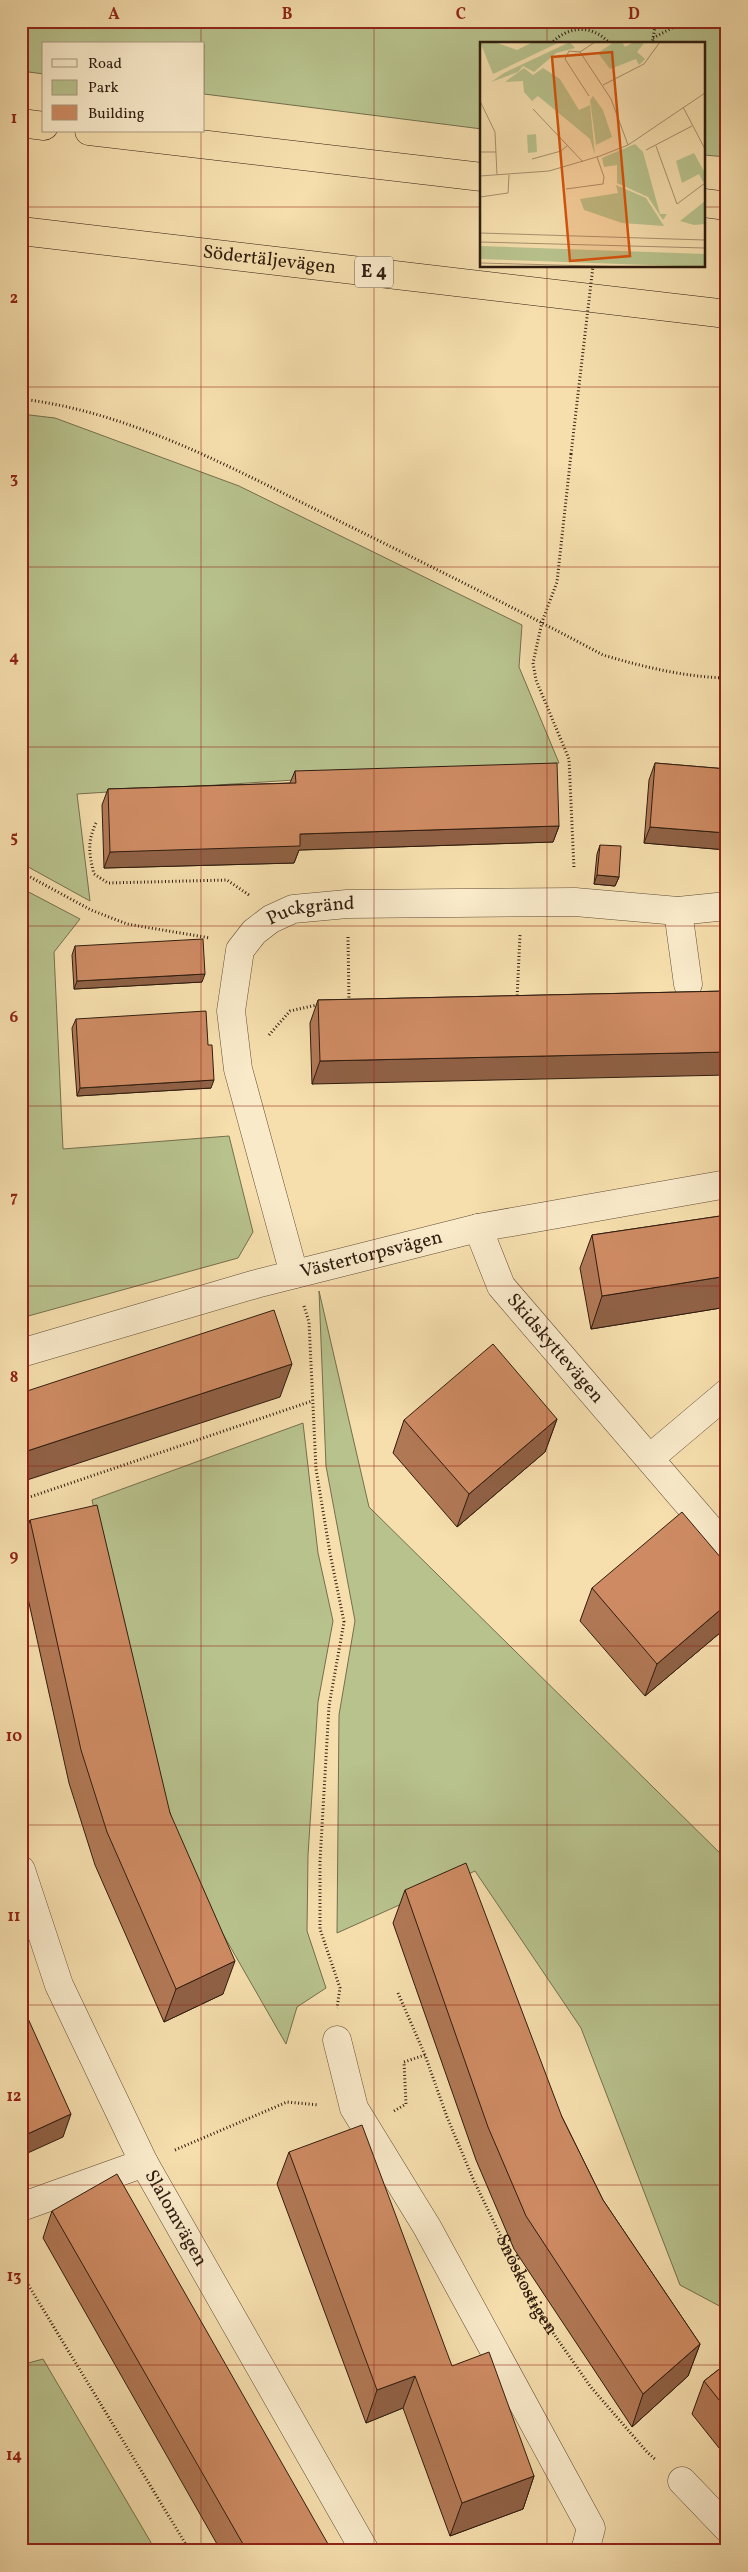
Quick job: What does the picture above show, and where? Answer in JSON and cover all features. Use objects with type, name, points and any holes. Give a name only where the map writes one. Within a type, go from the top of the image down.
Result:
[{"type":"highway","points":[[21,123],[42,126]]},
{"type":"highway","points":[[98,132],[480,177]]},
{"type":"highway","points":[[706,203],[727,206]]},
{"type":"highway","name":"Södertäljevägen","points":[[21,231],[727,314]]},
{"type":"street","name":"Puckgränd","points":[[240,950],[254,932],[271,919],[293,909],[347,904],[575,902],[678,911],[727,906]]},
{"type":"street","points":[[678,911],[688,984]]},
{"type":"street","points":[[240,950],[231,1011],[238,1069],[294,1274]]},
{"type":"street","name":"Västertorpsvägen","points":[[21,1353],[294,1274],[478,1228],[727,1184]]},
{"type":"street","name":"Skidskyttevägen","points":[[478,1228],[500,1286],[727,1549]]},
{"type":"street","points":[[650,1458],[727,1393]]},
{"type":"street","name":"Slalomvägen","points":[[21,1870],[58,1985],[144,2163],[364,2551]]},
{"type":"street","points":[[337,2040],[354,2108],[367,2126],[427,2227],[591,2528],[585,2551]]},
{"type":"street","points":[[21,2207],[144,2163]]},
{"type":"street","points":[[682,2482],[727,2528]]},
{"type":"path","points":[[652,42],[656,21]]},
{"type":"path","points":[[653,38],[685,21]]},
{"type":"path","points":[[553,42],[566,31],[576,28],[604,36],[608,42]]},
{"type":"path","points":[[575,902],[569,759],[536,680],[533,663],[542,622],[557,582],[594,268]]},
{"type":"path","points":[[21,399],[61,404],[151,434],[242,473],[542,622],[603,655],[646,668],[707,678],[727,678]]},
{"type":"path","points":[[96,823],[89,838],[88,853],[94,874],[108,883],[227,880],[244,889],[271,919]]},
{"type":"path","points":[[21,872],[90,910],[127,924],[214,939],[240,950]]},
{"type":"path","points":[[517,999],[521,902]]},
{"type":"path","points":[[347,904],[349,1004]]},
{"type":"path","points":[[507,999],[527,999]]},
{"type":"path","points":[[238,1069],[290,1011],[322,1004]]},
{"type":"path","points":[[340,1004],[359,1004]]},
{"type":"path","points":[[294,1274],[309,1322],[316,1469],[344,1622],[329,1706],[320,1862],[320,1929],[340,1988],[337,2040]]},
{"type":"path","points":[[21,1500],[312,1401]]},
{"type":"path","name":"Snöskostigen","points":[[398,1993],[425,2055],[447,2117],[474,2181],[535,2308],[590,2386],[647,2452],[682,2482]]},
{"type":"path","points":[[367,2126],[406,2104],[404,2062],[425,2055]]},
{"type":"path","points":[[144,2163],[287,2102]]},
{"type":"path","points":[[21,2273],[190,2551]]},
{"type":"green space","points":[[21,21],[727,21],[727,157],[706,155],[706,42],[480,42],[480,129],[205,94],[205,42],[42,42],[42,74],[21,71]]},
{"type":"green space","points":[[21,414],[55,418],[239,486],[522,625],[519,667],[559,763],[77,794],[90,901],[21,863]]},
{"type":"green space","points":[[21,888],[80,919],[54,952],[63,1149],[229,1136],[253,1232],[238,1258],[21,1318]]},
{"type":"green space","points":[[319,1291],[369,1507],[727,1860],[727,2310],[680,2285],[581,2028],[475,1871],[337,1933],[339,1715],[355,1621],[326,1466]]},
{"type":"green space","points":[[303,1423],[318,1553],[333,1621],[318,1702],[308,1855],[307,1931],[326,1988],[297,2007],[286,2044],[173,1847],[92,1500]]},
{"type":"green space","points":[[43,2359],[156,2551],[21,2551],[21,2365]]},
{"type":"building","points":[[557,763],[559,826],[300,834],[300,846],[110,852],[108,789],[296,783],[295,771]]},
{"type":"building","points":[[655,763],[727,769],[727,833],[650,827]]},
{"type":"building","points":[[600,845],[621,846],[619,877],[597,875]]},
{"type":"building","points":[[203,939],[205,974],[77,981],[75,946]]},
{"type":"building","points":[[727,991],[727,1052],[320,1061],[318,1000]]},
{"type":"building","points":[[206,1011],[208,1045],[212,1045],[214,1080],[80,1088],[76,1019]]},
{"type":"building","points":[[727,1215],[727,1276],[602,1296],[592,1235]]},
{"type":"building","points":[[274,1310],[292,1364],[21,1453],[21,1393]]},
{"type":"building","points":[[493,1344],[557,1419],[469,1494],[404,1420]]},
{"type":"building","points":[[97,1505],[170,1813],[235,1961],[176,1989],[107,1832],[81,1750],[30,1520]]},
{"type":"building","points":[[682,1512],[727,1565],[727,1604],[657,1664],[592,1588]]},
{"type":"building","points":[[466,1863],[562,2117],[603,2200],[700,2344],[643,2394],[526,2216],[488,2127],[405,1890]]},
{"type":"building","points":[[21,2003],[71,2114],[21,2137]]},
{"type":"building","points":[[362,2125],[452,2366],[489,2352],[534,2476],[462,2503],[415,2376],[377,2390],[289,2152]]},
{"type":"building","points":[[117,2174],[332,2551],[247,2551],[52,2211]]},
{"type":"building","points":[[727,2363],[727,2410],[704,2381]]}]
